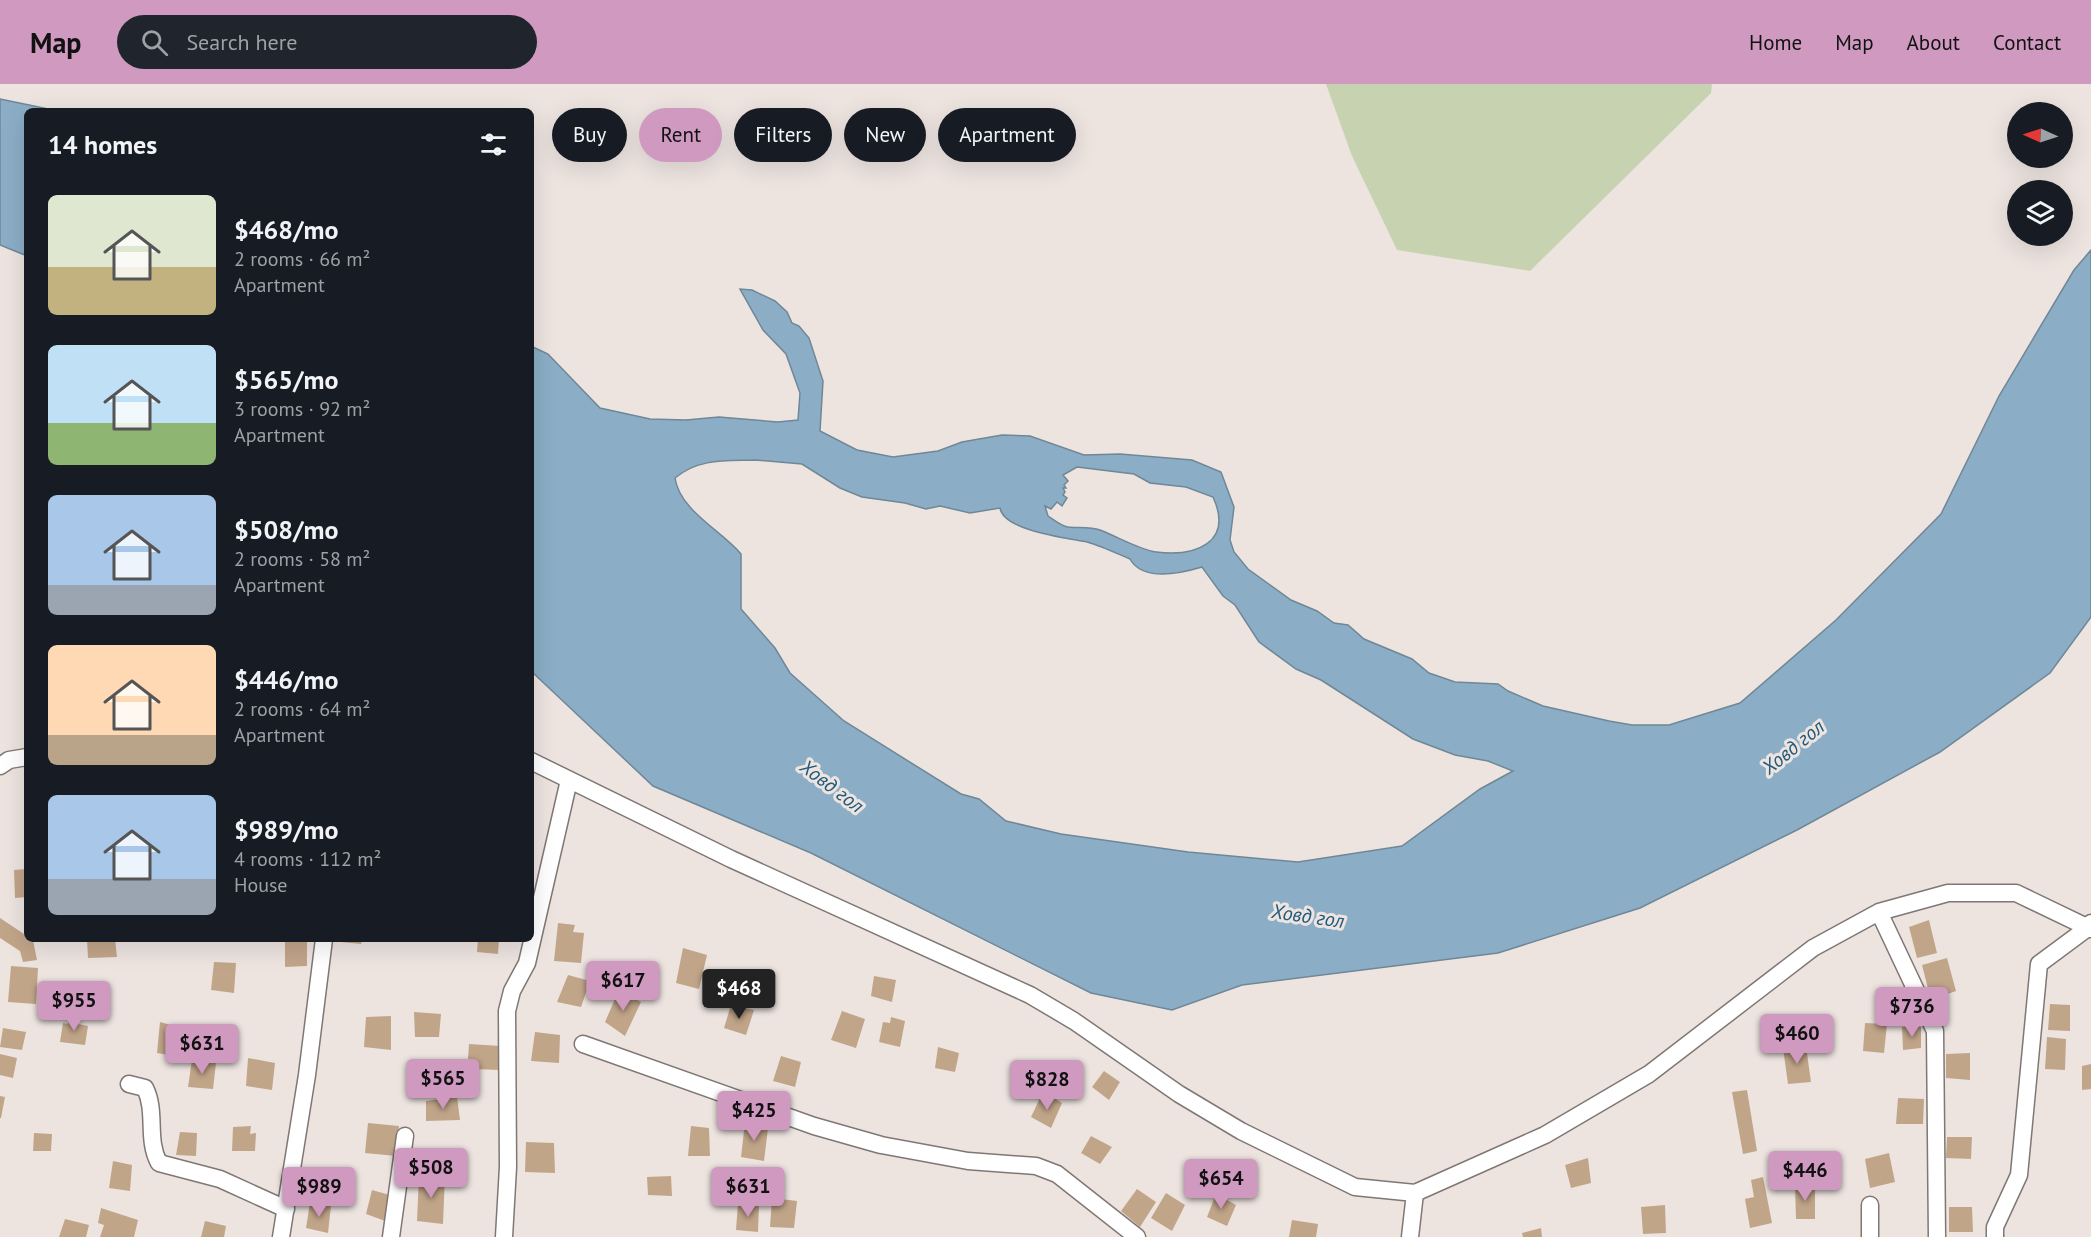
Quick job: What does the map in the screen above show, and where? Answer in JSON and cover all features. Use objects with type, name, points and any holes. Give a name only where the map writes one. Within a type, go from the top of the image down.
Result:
[{"type":"street","points":[[0,766],[9,760],[24,758]]},
{"type":"street","points":[[534,762],[731,859],[1029,995],[1074,1021],[1179,1095],[1241,1131],[1355,1187],[1415,1193],[1545,1136],[1649,1074],[1813,948],[1879,912],[1948,894],[2016,892],[2090,926],[2039,964],[2019,1175],[1995,1227],[1995,1237]]},
{"type":"street","points":[[534,932],[569,780]]},
{"type":"street","points":[[1879,912],[1935,1031],[1937,1237]]},
{"type":"street","points":[[281,1237],[324,942]]},
{"type":"street","points":[[504,1237],[508,1167],[507,1011],[512,991],[527,963],[532,942]]},
{"type":"street","points":[[583,1044],[792,1119],[881,1145],[968,1161],[1047,1170],[1057,1174],[1137,1237]]},
{"type":"street","points":[[129,1084],[145,1088],[151,1100],[152,1149],[159,1163],[220,1179],[286,1209]]},
{"type":"street","points":[[392,1237],[405,1136]]},
{"type":"street","points":[[1410,1237],[1415,1193]]},
{"type":"street","points":[[1870,1205],[1870,1237]]},
{"type":"green space","points":[[1326,84],[1712,84],[1711,93],[1530,271],[1397,250],[1352,156]]},
{"type":"water","points":[[0,99],[44,108],[24,108],[24,255],[0,245]]},
{"type":"water","name":"Ховд гол","points":[[2091,250],[2091,617],[2050,673],[1940,752],[1797,830],[1640,908],[1498,953],[1242,985],[1172,1010],[1091,993],[811,853],[653,786],[534,674],[534,347],[548,354],[600,408],[650,419],[686,420],[719,417],[778,422],[798,420],[800,393],[786,354],[763,330],[740,289],[752,290],[775,301],[787,312],[792,323],[799,326],[809,338],[823,381],[820,431],[857,450],[893,457],[938,451],[962,442],[1002,435],[1030,436],[1084,455],[1120,454],[1192,460],[1221,472],[1234,507],[1230,540],[1234,552],[1248,569],[1291,600],[1317,611],[1334,623],[1348,625],[1364,639],[1412,659],[1429,673],[1455,682],[1498,684],[1508,691],[1543,706],[1632,725],[1669,725],[1740,703],[1836,620],[1941,514],[1999,396],[2074,270]],"holes":[[[755,460],[802,464],[840,488],[862,497],[905,503],[926,509],[940,506],[970,513],[1000,508],[1004,516],[1024,528],[1087,542],[1130,559],[1144,571],[1163,574],[1202,567],[1223,596],[1235,605],[1259,642],[1296,669],[1321,680],[1413,739],[1455,755],[1488,761],[1513,771],[1480,789],[1402,846],[1298,862],[1188,852],[1061,834],[1006,821],[979,799],[961,794],[844,721],[790,673],[775,648],[741,609],[741,554],[693,510],[678,490],[675,478],[694,467],[713,462]],[[1077,467],[1134,474],[1150,483],[1186,487],[1213,497],[1218,513],[1218,526],[1214,536],[1207,544],[1197,549],[1171,553],[1156,552],[1135,546],[1100,530],[1068,527],[1048,516],[1045,506],[1051,509],[1057,502],[1062,506],[1067,498],[1063,495],[1065,492],[1063,488],[1066,488],[1064,485],[1068,481],[1063,475]]]},
{"type":"building","points":[[24,869],[24,897],[15,898],[14,870]]},
{"type":"building","points":[[0,918],[24,934],[24,942],[33,942],[37,960],[23,962],[20,951],[0,938]]},
{"type":"building","points":[[1929,920],[1937,953],[1917,958],[1909,927]]},
{"type":"building","points":[[558,923],[575,925],[573,932],[584,933],[581,963],[554,961]]},
{"type":"building","points":[[87,942],[115,942],[117,957],[88,958]]},
{"type":"building","points":[[285,942],[307,942],[307,966],[285,967]]},
{"type":"building","points":[[478,942],[499,942],[498,954],[477,952]]},
{"type":"building","points":[[683,948],[707,955],[699,989],[676,983]]},
{"type":"building","points":[[1947,958],[1956,991],[1931,1000],[1922,965]]},
{"type":"building","points":[[214,962],[236,963],[234,993],[211,990]]},
{"type":"building","points":[[11,966],[38,968],[36,1004],[8,1002]]},
{"type":"building","points":[[568,975],[590,981],[581,1007],[557,1002]]},
{"type":"building","points":[[874,976],[896,980],[892,1002],[871,996]]},
{"type":"building","points":[[619,990],[641,1002],[625,1036],[605,1022]]},
{"type":"building","points":[[2050,1004],[2070,1005],[2070,1031],[2048,1030]]},
{"type":"building","points":[[731,1005],[754,1010],[746,1035],[724,1028]]},
{"type":"building","points":[[842,1011],[865,1019],[856,1048],[831,1040]]},
{"type":"building","points":[[414,1012],[441,1014],[439,1037],[415,1037]]},
{"type":"building","points":[[69,1015],[80,1016],[78,1024],[88,1026],[85,1045],[60,1042],[63,1023],[68,1024]]},
{"type":"building","points":[[391,1016],[391,1050],[364,1047],[366,1017]]},
{"type":"building","points":[[891,1017],[905,1021],[900,1047],[879,1042],[883,1022],[890,1023]]},
{"type":"building","points":[[160,1022],[178,1027],[175,1056],[157,1053]]},
{"type":"building","points":[[1865,1023],[1887,1024],[1884,1053],[1863,1051]]},
{"type":"building","points":[[1902,1027],[1921,1027],[1921,1048],[1903,1050]]},
{"type":"building","points":[[3,1028],[26,1032],[22,1050],[0,1047]]},
{"type":"building","points":[[535,1032],[560,1035],[559,1063],[531,1061]]},
{"type":"building","points":[[2047,1037],[2066,1039],[2065,1070],[2045,1069]]},
{"type":"building","points":[[469,1044],[501,1046],[500,1070],[474,1069],[475,1060],[468,1059]]},
{"type":"building","points":[[1806,1046],[1811,1082],[1788,1084],[1783,1048]]},
{"type":"building","points":[[938,1047],[959,1053],[955,1072],[935,1068]]},
{"type":"building","points":[[1970,1053],[1970,1080],[1946,1078],[1946,1054]]},
{"type":"building","points":[[0,1054],[17,1058],[13,1078],[0,1075]]},
{"type":"building","points":[[781,1056],[801,1062],[795,1087],[773,1081]]},
{"type":"building","points":[[248,1058],[275,1063],[272,1090],[246,1086]]},
{"type":"building","points":[[192,1060],[216,1063],[213,1089],[188,1087]]},
{"type":"building","points":[[2091,1064],[2091,1089],[2082,1090],[2082,1066]]},
{"type":"building","points":[[1104,1071],[1120,1082],[1109,1100],[1092,1087]]},
{"type":"building","points":[[1747,1090],[1757,1151],[1743,1154],[1732,1092]]},
{"type":"building","points":[[0,1096],[5,1097],[1,1118],[0,1118]]},
{"type":"building","points":[[1041,1096],[1049,1100],[1051,1096],[1062,1103],[1051,1128],[1031,1117]]},
{"type":"building","points":[[457,1097],[460,1120],[426,1121],[426,1101]]},
{"type":"building","points":[[1898,1098],[1924,1099],[1923,1124],[1896,1124]]},
{"type":"building","points":[[745,1122],[768,1128],[764,1161],[741,1157]]},
{"type":"building","points":[[368,1123],[399,1126],[396,1156],[365,1153]]},
{"type":"building","points":[[251,1126],[250,1134],[256,1133],[255,1151],[232,1151],[233,1127]]},
{"type":"building","points":[[691,1126],[709,1128],[710,1156],[688,1156]]},
{"type":"building","points":[[180,1132],[197,1133],[196,1156],[176,1155]]},
{"type":"building","points":[[34,1133],[52,1134],[51,1151],[33,1151]]},
{"type":"building","points":[[1091,1136],[1112,1147],[1100,1164],[1081,1153]]},
{"type":"building","points":[[1947,1137],[1972,1137],[1971,1159],[1946,1158]]},
{"type":"building","points":[[526,1142],[554,1143],[555,1173],[525,1172]]},
{"type":"building","points":[[1889,1153],[1895,1182],[1870,1188],[1865,1159]]},
{"type":"building","points":[[1588,1158],[1591,1183],[1571,1188],[1565,1165]]},
{"type":"building","points":[[113,1161],[132,1165],[130,1191],[109,1188]]},
{"type":"building","points":[[419,1175],[445,1175],[443,1224],[417,1221]]},
{"type":"building","points":[[671,1176],[672,1196],[648,1195],[647,1177]]},
{"type":"building","points":[[1763,1177],[1772,1223],[1750,1228],[1745,1199],[1754,1197],[1751,1180]]},
{"type":"building","points":[[1795,1186],[1815,1186],[1815,1219],[1796,1219]]},
{"type":"building","points":[[1137,1189],[1156,1202],[1140,1227],[1121,1211]]},
{"type":"building","points":[[372,1190],[393,1196],[388,1222],[366,1214]]},
{"type":"building","points":[[1166,1193],[1185,1205],[1172,1231],[1151,1218]]},
{"type":"building","points":[[1216,1194],[1236,1205],[1227,1226],[1207,1217]]},
{"type":"building","points":[[772,1198],[797,1201],[794,1228],[770,1227]]},
{"type":"building","points":[[310,1203],[331,1206],[328,1233],[306,1228]]},
{"type":"building","points":[[738,1203],[759,1205],[758,1232],[736,1230]]},
{"type":"building","points":[[1665,1205],[1666,1233],[1643,1234],[1641,1207]]},
{"type":"building","points":[[1949,1207],[1972,1207],[1973,1232],[1949,1232]]},
{"type":"building","points":[[101,1208],[138,1220],[134,1237],[100,1237],[104,1225],[98,1223]]},
{"type":"building","points":[[65,1219],[89,1225],[86,1237],[59,1237]]},
{"type":"building","points":[[1292,1220],[1318,1224],[1316,1237],[1289,1237]]},
{"type":"building","points":[[205,1221],[226,1226],[224,1237],[201,1237]]},
{"type":"building","points":[[1541,1228],[1542,1237],[1523,1237],[1522,1233]]}]
